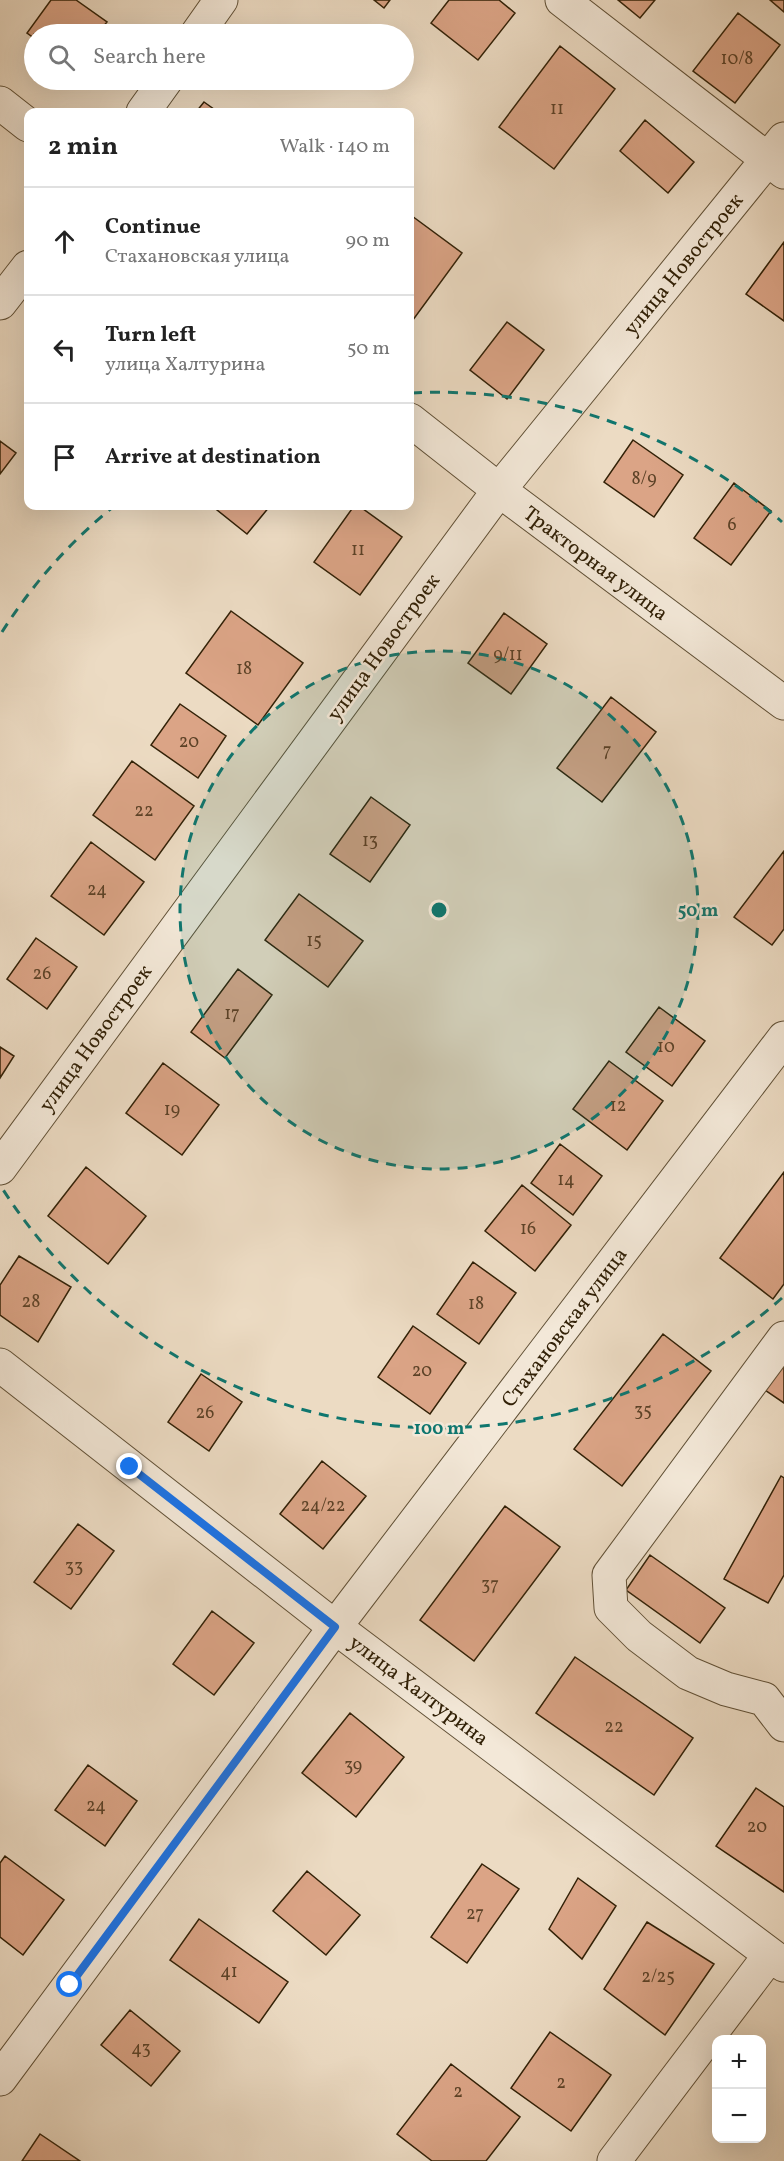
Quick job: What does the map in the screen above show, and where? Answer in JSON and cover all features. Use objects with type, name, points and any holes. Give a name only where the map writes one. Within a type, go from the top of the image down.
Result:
[{"type":"street","points":[[204,24],[221,0]]},
{"type":"street","points":[[562,0],[779,157]]},
{"type":"street","points":[[146,108],[159,90]]},
{"type":"street","points":[[0,103],[24,122]]},
{"type":"street","name":"улица Новостроек","points":[[0,1168],[499,490],[779,157]]},
{"type":"street","points":[[0,303],[24,272]]},
{"type":"street","name":"Тракторная улица","points":[[414,423],[499,490],[784,703]]},
{"type":"street","name":"Стахановская улица","points":[[0,2079],[335,1627],[784,1038]]},
{"type":"street","points":[[784,1338],[609,1575],[611,1608],[639,1636],[688,1673],[726,1689],[774,1690],[784,1725]]},
{"type":"street","name":"улица Халтурина","points":[[0,1365],[335,1627],[777,1960]]},
{"type":"street","points":[[614,2161],[777,1960]]},
{"type":"building","points":[[51,0],[76,0],[107,22],[105,24],[34,24]]},
{"type":"building","points":[[374,0],[390,0],[384,8]]},
{"type":"building","points":[[449,0],[499,0],[515,13],[478,60],[431,23]]},
{"type":"building","points":[[618,0],[655,0],[640,18]]},
{"type":"building","points":[[770,0],[784,0],[784,12]]},
{"type":"building","points":[[738,13],[780,45],[735,103],[693,71]]},
{"type":"building","points":[[560,46],[615,89],[554,169],[499,127]]},
{"type":"building","points":[[204,102],[212,108],[199,108]]},
{"type":"building","points":[[645,120],[694,162],[668,193],[620,151]]},
{"type":"building","points":[[414,217],[462,253],[414,319]]},
{"type":"building","points":[[784,242],[784,321],[746,294]]},
{"type":"building","points":[[507,322],[544,350],[507,399],[470,370]]},
{"type":"building","points":[[633,440],[683,475],[654,517],[604,482]]},
{"type":"building","points":[[0,441],[16,453],[0,474]]},
{"type":"building","points":[[734,483],[771,511],[731,565],[694,538]]},
{"type":"building","points":[[217,510],[267,510],[247,534]]},
{"type":"building","points":[[351,510],[365,510],[402,537],[360,595],[314,562]]},
{"type":"building","points":[[231,611],[303,663],[258,725],[186,673]]},
{"type":"building","points":[[504,613],[547,644],[511,694],[468,663]]},
{"type":"building","points":[[611,697],[656,732],[602,802],[557,768]]},
{"type":"building","points":[[180,704],[226,736],[198,778],[151,745]]},
{"type":"building","points":[[132,761],[194,806],[155,860],[93,815]]},
{"type":"building","points":[[371,797],[410,825],[370,882],[330,854]]},
{"type":"building","points":[[91,842],[144,882],[104,935],[51,896]]},
{"type":"building","points":[[784,851],[784,929],[772,945],[734,917]]},
{"type":"building","points":[[299,894],[363,941],[328,987],[265,940]]},
{"type":"building","points":[[36,938],[77,967],[47,1009],[7,979]]},
{"type":"building","points":[[238,969],[272,995],[225,1058],[191,1032]]},
{"type":"building","points":[[659,1007],[705,1041],[672,1086],[626,1052]]},
{"type":"building","points":[[0,1047],[14,1056],[0,1078]]},
{"type":"building","points":[[609,1061],[663,1101],[627,1150],[573,1109]]},
{"type":"building","points":[[163,1063],[219,1105],[182,1155],[126,1113]]},
{"type":"building","points":[[560,1144],[602,1176],[573,1215],[531,1183]]},
{"type":"building","points":[[86,1167],[146,1216],[108,1264],[48,1216]]},
{"type":"building","points":[[784,1172],[784,1284],[773,1299],[720,1258]]},
{"type":"building","points":[[522,1185],[571,1225],[535,1271],[485,1231]]},
{"type":"building","points":[[19,1256],[71,1287],[38,1342],[0,1315],[0,1285]]},
{"type":"building","points":[[473,1262],[516,1293],[479,1344],[437,1314]]},
{"type":"building","points":[[413,1326],[466,1363],[430,1414],[378,1377]]},
{"type":"building","points":[[663,1334],[711,1371],[622,1486],[574,1449]]},
{"type":"building","points":[[784,1362],[784,1403],[765,1390]]},
{"type":"building","points":[[201,1374],[242,1402],[209,1451],[168,1422]]},
{"type":"building","points":[[322,1461],[366,1496],[323,1549],[280,1514]]},
{"type":"building","points":[[781,1476],[784,1478],[784,1575],[768,1603],[724,1579]]},
{"type":"building","points":[[505,1506],[560,1547],[474,1661],[420,1620]]},
{"type":"building","points":[[78,1524],[114,1551],[71,1609],[34,1582]]},
{"type":"building","points":[[650,1555],[725,1608],[700,1643],[626,1590]]},
{"type":"building","points":[[212,1611],[254,1643],[214,1695],[173,1664]]},
{"type":"building","points":[[575,1657],[693,1738],[654,1795],[536,1713]]},
{"type":"building","points":[[350,1713],[404,1757],[356,1817],[302,1773]]},
{"type":"building","points":[[88,1765],[137,1801],[105,1846],[55,1810]]},
{"type":"building","points":[[756,1788],[784,1807],[784,1892],[716,1846]]},
{"type":"building","points":[[5,1856],[64,1900],[23,1955],[0,1937],[0,1863]]},
{"type":"building","points":[[482,1864],[519,1889],[467,1963],[431,1937]]},
{"type":"building","points":[[307,1871],[360,1915],[326,1955],[273,1911]]},
{"type":"building","points":[[578,1878],[616,1906],[582,1959],[549,1929]]},
{"type":"building","points":[[199,1919],[288,1982],[259,2023],[170,1960]]},
{"type":"building","points":[[647,1922],[714,1964],[665,2035],[604,1989]]},
{"type":"building","points":[[130,2010],[180,2051],[151,2086],[101,2045]]},
{"type":"building","points":[[550,2032],[611,2075],[571,2131],[511,2088]]},
{"type":"building","points":[[451,2064],[520,2117],[486,2161],[432,2161],[397,2134]]},
{"type":"building","points":[[40,2134],[80,2161],[22,2161]]},
{"type":"route","points":[[70,1985],[335,1627],[130,1467]]}]
